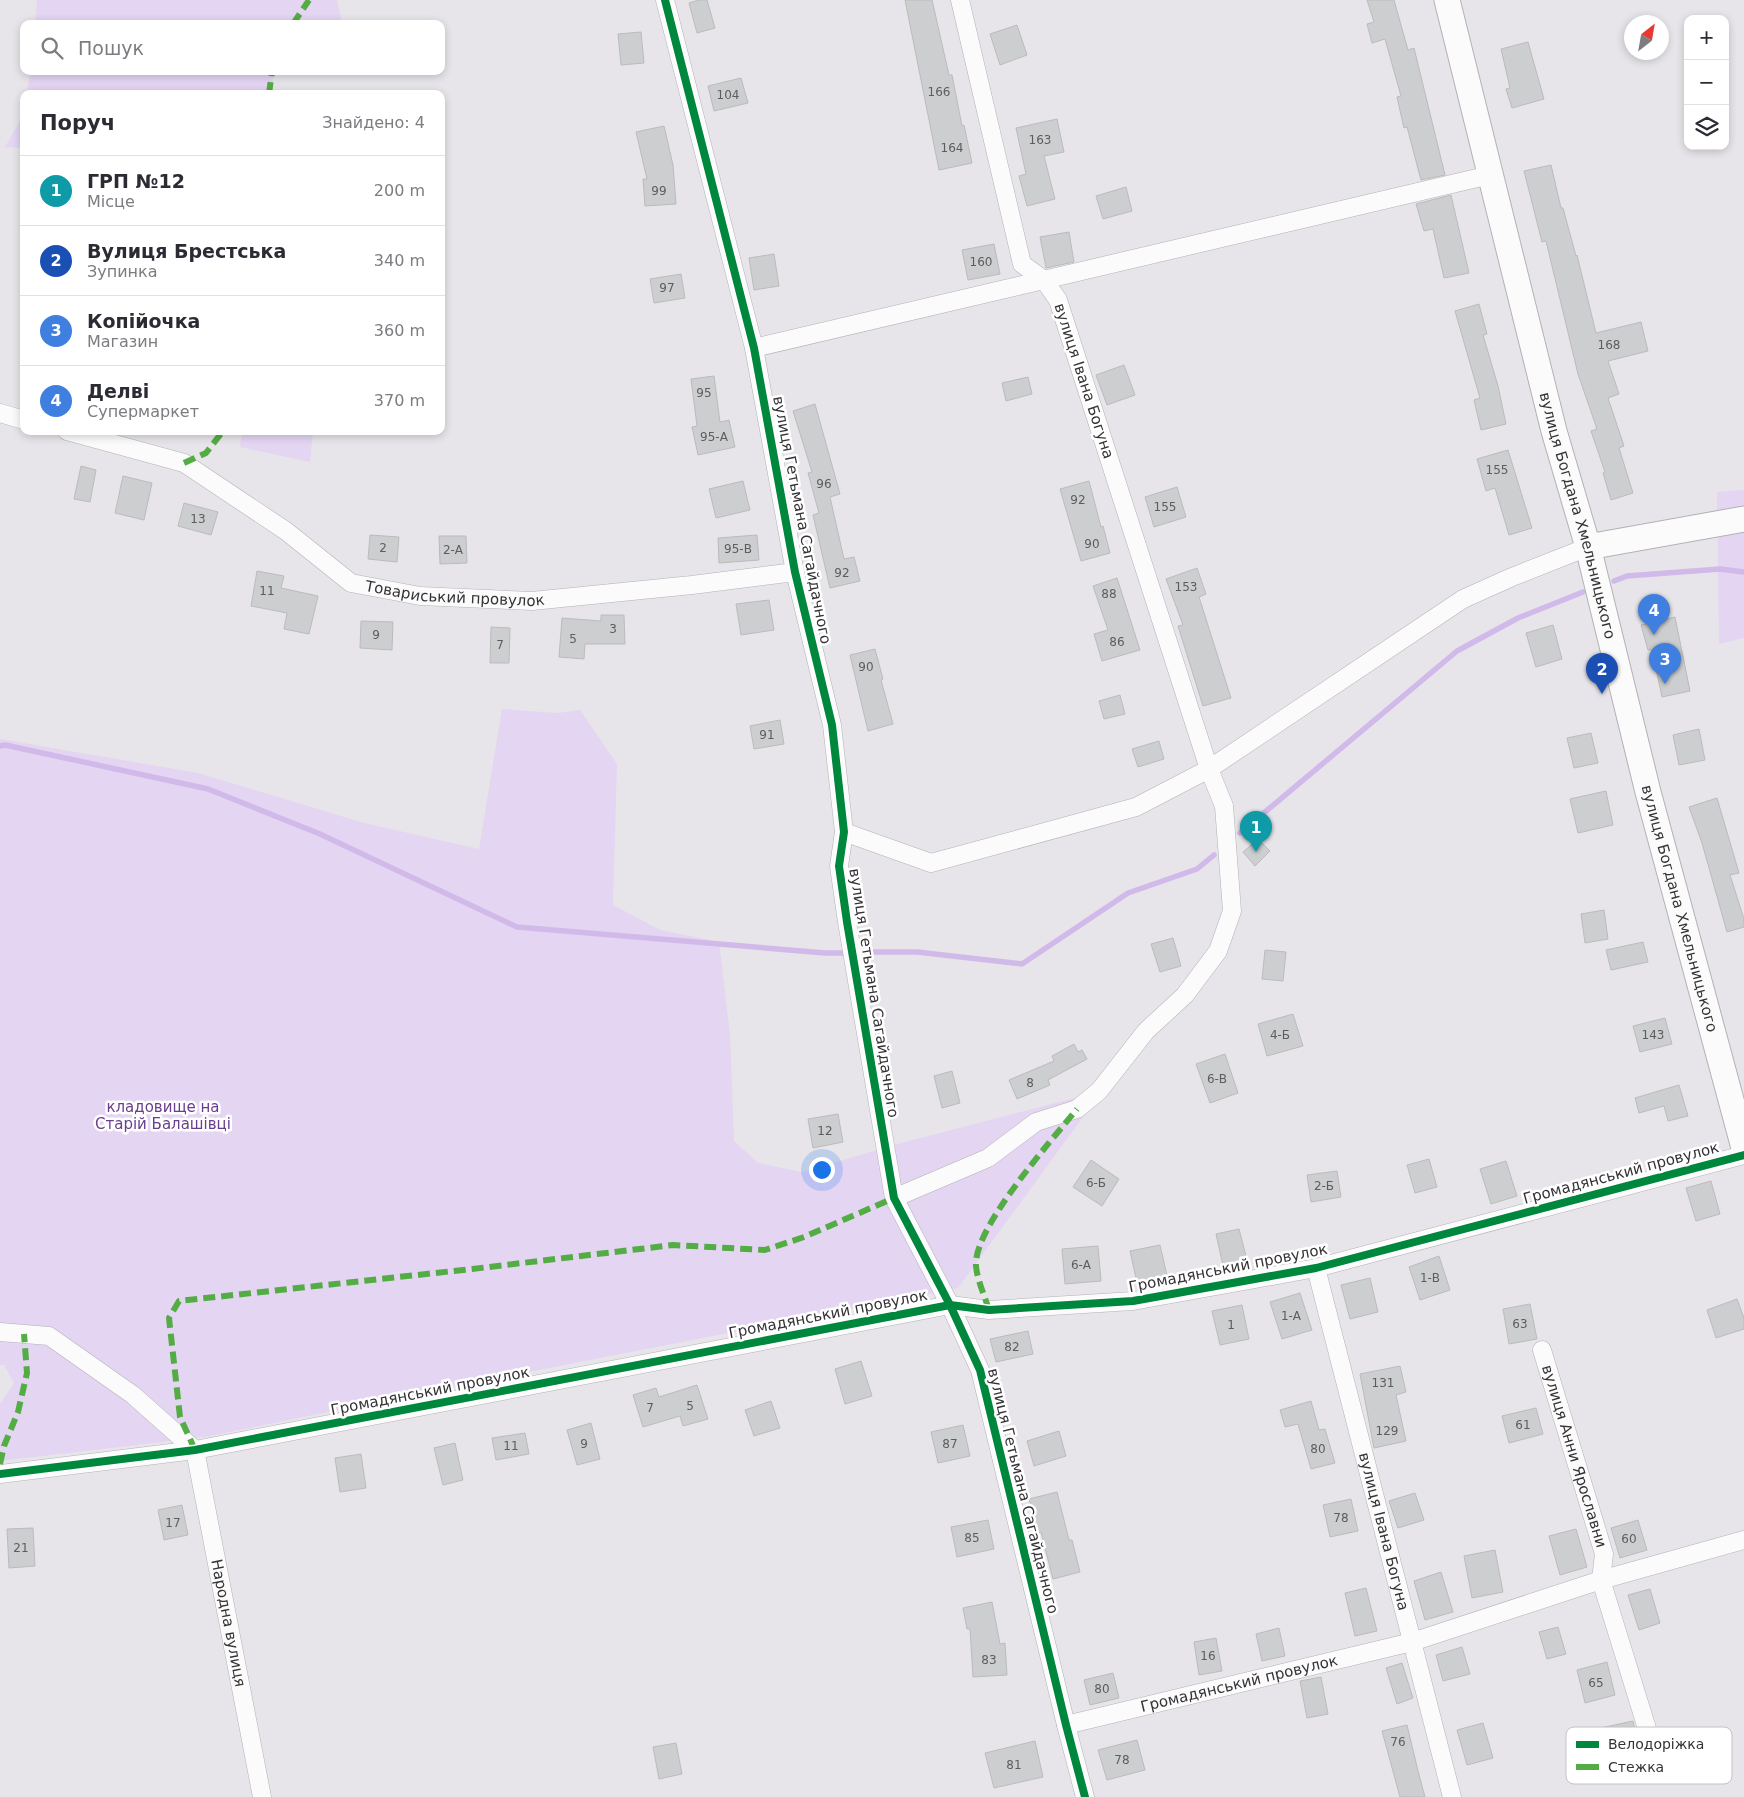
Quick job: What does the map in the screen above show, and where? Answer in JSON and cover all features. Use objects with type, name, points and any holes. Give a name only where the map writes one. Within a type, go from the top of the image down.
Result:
[{"type":"street","name":"вулиця Гетьмана Сагайдачного","points":[[665,0],[754,348],[795,572],[832,725],[844,832],[839,866],[846,922],[894,1198],[950,1305],[980,1370],[1066,1725],[1086,1797]]},
{"type":"street","name":"вулиця Івана Богуна","points":[[960,0],[1022,264],[1044,280],[1058,300],[1209,769]]},
{"type":"street","name":"вулиця Богдана Хмельницького","points":[[1447,0],[1554,431],[1588,547],[1643,774],[1744,1148]]},
{"type":"street","points":[[754,348],[1490,175]]},
{"type":"street","points":[[0,413],[20,419]]},
{"type":"street","name":"Товариський провулок","points":[[82,435],[184,463],[286,531],[351,583],[420,596],[532,601],[692,585],[795,572]]},
{"type":"street","points":[[844,832],[931,862],[1136,807],[1209,769],[1463,600],[1512,577],[1588,547],[1744,519]]},
{"type":"street","points":[[894,1198],[988,1158],[1036,1122],[1076,1109],[1099,1091],[1146,1031],[1185,995],[1218,951],[1232,911],[1224,806],[1209,769]]},
{"type":"street","name":"Громадянський провулок","points":[[0,1474],[195,1450],[950,1305],[989,1310],[1134,1301],[1316,1268],[1744,1155]]},
{"type":"street","name":"вулиця Івана Богуна","points":[[1316,1268],[1452,1797]]},
{"type":"street","points":[[0,1332],[49,1336],[133,1395],[195,1450]]},
{"type":"street","name":"вулиця Анни Ярославни","points":[[1542,1350],[1604,1554],[1601,1580],[1647,1727]]},
{"type":"street","name":"Народна вулиця","points":[[195,1450],[262,1797]]},
{"type":"street","name":"Громадянський провулок","points":[[1066,1725],[1412,1642],[1601,1580],[1744,1540]]},
{"type":"green space","points":[[37,0],[337,0],[341,20],[35,20]]},
{"type":"green space","points":[[29,75],[273,75],[272,90],[28,90]]},
{"type":"green space","points":[[20,121],[20,148],[5,147]]},
{"type":"green space","points":[[242,435],[313,435],[310,462],[240,447]]},
{"type":"green space","points":[[1744,490],[1744,638],[1719,644],[1717,492]]},
{"type":"green space","name":"кладовище на Старій Балашівці","points":[[502,709],[558,713],[580,710],[617,764],[613,905],[660,930],[719,942],[730,1034],[734,1141],[758,1163],[802,1172],[905,1142],[1102,1091],[958,1288],[205,1437],[0,1461],[0,1404],[14,1383],[4,1365],[0,1365],[0,739],[198,773],[364,823],[479,849]]},
{"type":"building","points":[[707,0],[715,28],[697,33],[689,3]]},
{"type":"building","points":[[905,0],[932,0],[949,75],[952,75],[962,126],[964,125],[972,163],[939,170]]},
{"type":"building","points":[[1367,0],[1394,0],[1408,50],[1414,48],[1445,175],[1421,180],[1407,127],[1404,128],[1397,97],[1401,96],[1385,39],[1372,43],[1367,24],[1374,22]]},
{"type":"building","points":[[1017,25],[1027,55],[1000,65],[990,34]]},
{"type":"building","points":[[641,32],[644,63],[621,65],[618,34]]},
{"type":"building","points":[[1528,42],[1544,99],[1512,108],[1506,89],[1510,88],[1501,49]]},
{"type":"building","points":[[741,78],[748,103],[714,111],[708,86]]},
{"type":"building","points":[[1057,119],[1064,152],[1044,156],[1055,199],[1027,206],[1019,176],[1026,174],[1016,128]]},
{"type":"building","points":[[664,126],[673,165],[676,204],[645,206],[643,179],[647,179],[636,132]]},
{"type":"building","points":[[1551,165],[1561,208],[1563,208],[1577,255],[1596,333],[1641,322],[1648,351],[1608,361],[1619,394],[1608,398],[1624,446],[1619,448],[1633,493],[1611,500],[1603,473],[1605,472],[1591,431],[1597,429],[1578,374],[1546,241],[1542,242],[1524,171]]},
{"type":"building","points":[[1126,187],[1132,211],[1103,219],[1096,196]]},
{"type":"building","points":[[1451,195],[1469,273],[1444,278],[1433,229],[1424,231],[1416,204]]},
{"type":"building","points":[[1069,232],[1074,262],[1046,268],[1040,237]]},
{"type":"building","points":[[994,244],[1000,274],[968,280],[962,250]]},
{"type":"building","points":[[774,254],[779,286],[754,290],[749,258]]},
{"type":"building","points":[[681,274],[685,298],[654,303],[650,279]]},
{"type":"building","points":[[1479,304],[1487,334],[1483,335],[1498,386],[1506,424],[1481,430],[1474,400],[1480,398],[1455,311]]},
{"type":"building","points":[[1124,365],[1135,395],[1107,405],[1096,375]]},
{"type":"building","points":[[714,376],[720,422],[729,420],[735,447],[698,455],[692,427],[697,426],[691,379]]},
{"type":"building","points":[[1028,377],[1032,394],[1006,401],[1002,383]]},
{"type":"building","points":[[815,404],[840,494],[830,497],[844,559],[854,557],[860,581],[830,588],[813,515],[819,513],[808,473],[812,472],[793,411]]},
{"type":"building","points":[[1508,450],[1532,528],[1509,535],[1495,488],[1486,491],[1477,459]]},
{"type":"building","points":[[81,466],[96,470],[90,502],[74,499]]},
{"type":"building","points":[[123,476],[152,483],[144,520],[115,513]]},
{"type":"building","points":[[743,481],[750,510],[716,518],[709,489]]},
{"type":"building","points":[[1089,481],[1110,553],[1081,561],[1060,489]]},
{"type":"building","points":[[1177,487],[1186,517],[1154,527],[1145,497]]},
{"type":"building","points":[[184,503],[218,512],[211,535],[178,526]]},
{"type":"building","points":[[370,535],[399,537],[397,562],[368,559]]},
{"type":"building","points":[[757,535],[759,560],[719,563],[718,538]]},
{"type":"building","points":[[439,536],[466,536],[467,563],[440,564]]},
{"type":"building","points":[[1197,568],[1206,594],[1199,597],[1231,698],[1203,706],[1178,626],[1183,625],[1166,579]]},
{"type":"building","points":[[257,571],[284,576],[281,588],[318,596],[309,634],[284,629],[287,613],[251,606]]},
{"type":"building","points":[[1117,578],[1140,650],[1102,661],[1094,634],[1108,630],[1093,586]]},
{"type":"building","points":[[769,600],[774,630],[741,635],[736,604]]},
{"type":"building","points":[[601,615],[624,615],[625,644],[585,644],[584,659],[559,657],[562,618],[601,621]]},
{"type":"building","points":[[1675,617],[1690,691],[1662,697],[1652,650],[1648,650],[1641,625]]},
{"type":"building","points":[[361,621],[393,622],[392,650],[360,648]]},
{"type":"building","points":[[1553,625],[1562,659],[1536,667],[1526,633]]},
{"type":"building","points":[[491,627],[510,628],[509,663],[490,663]]},
{"type":"building","points":[[875,649],[893,724],[868,731],[850,655]]},
{"type":"building","points":[[1120,695],[1125,714],[1104,719],[1099,701]]},
{"type":"building","points":[[780,720],[784,744],[754,749],[750,726]]},
{"type":"building","points":[[1699,729],[1705,760],[1679,765],[1673,735]]},
{"type":"building","points":[[1591,733],[1598,763],[1574,768],[1567,738]]},
{"type":"building","points":[[1159,741],[1164,759],[1138,767],[1132,749]]},
{"type":"building","points":[[1606,791],[1613,825],[1578,833],[1570,799]]},
{"type":"building","points":[[1717,798],[1739,873],[1730,875],[1744,919],[1744,927],[1727,932],[1702,843],[1689,807]]},
{"type":"building","points":[[1258,839],[1270,851],[1255,866],[1243,852]]},
{"type":"building","points":[[1604,910],[1608,939],[1585,943],[1581,914]]},
{"type":"building","points":[[1173,938],[1181,966],[1160,972],[1151,944]]},
{"type":"building","points":[[1643,942],[1648,962],[1611,970],[1606,950]]},
{"type":"building","points":[[1265,950],[1286,952],[1283,981],[1262,979]]},
{"type":"building","points":[[1293,1014],[1303,1046],[1267,1056],[1258,1024]]},
{"type":"building","points":[[1665,1018],[1672,1044],[1640,1052],[1633,1026]]},
{"type":"building","points":[[1074,1044],[1078,1052],[1082,1050],[1087,1059],[1048,1080],[1050,1085],[1017,1099],[1009,1080],[1054,1061],[1052,1056]]},
{"type":"building","points":[[1225,1054],[1238,1093],[1210,1103],[1196,1064]]},
{"type":"building","points":[[952,1071],[960,1103],[942,1108],[934,1076]]},
{"type":"building","points":[[1679,1085],[1688,1116],[1668,1121],[1664,1106],[1639,1113],[1635,1098]]},
{"type":"building","points":[[838,1114],[843,1142],[813,1148],[808,1119]]},
{"type":"building","points":[[1429,1159],[1437,1187],[1415,1193],[1407,1165]]},
{"type":"building","points":[[1091,1160],[1119,1179],[1102,1206],[1073,1187]]},
{"type":"building","points":[[1506,1161],[1517,1196],[1491,1204],[1480,1169]]},
{"type":"building","points":[[1337,1171],[1341,1197],[1311,1202],[1307,1175]]},
{"type":"building","points":[[1711,1181],[1720,1214],[1696,1221],[1686,1188]]},
{"type":"building","points":[[1239,1229],[1248,1264],[1224,1270],[1216,1234]]},
{"type":"building","points":[[1160,1245],[1168,1280],[1138,1287],[1130,1251]]},
{"type":"building","points":[[1098,1246],[1101,1281],[1065,1284],[1062,1249]]},
{"type":"building","points":[[1439,1256],[1450,1290],[1420,1300],[1409,1267]]},
{"type":"building","points":[[1370,1278],[1378,1312],[1350,1319],[1341,1285]]},
{"type":"building","points":[[1300,1293],[1312,1330],[1282,1339],[1270,1302]]},
{"type":"building","points":[[1737,1299],[1744,1318],[1744,1329],[1716,1338],[1707,1310]]},
{"type":"building","points":[[1530,1304],[1537,1339],[1509,1344],[1503,1309]]},
{"type":"building","points":[[1242,1305],[1249,1339],[1220,1345],[1212,1311]]},
{"type":"building","points":[[1028,1331],[1033,1354],[996,1362],[990,1339]]},
{"type":"building","points":[[861,1361],[872,1396],[845,1404],[835,1369]]},
{"type":"building","points":[[1400,1366],[1406,1392],[1396,1395],[1406,1441],[1374,1448],[1360,1374]]},
{"type":"building","points":[[697,1385],[708,1419],[683,1426],[680,1416],[643,1427],[633,1395],[656,1388],[659,1397]]},
{"type":"building","points":[[771,1401],[780,1428],[754,1436],[745,1410]]},
{"type":"building","points":[[1311,1401],[1319,1430],[1325,1429],[1335,1463],[1311,1469],[1298,1424],[1285,1427],[1280,1410]]},
{"type":"building","points":[[1536,1408],[1543,1434],[1509,1443],[1502,1416]]},
{"type":"building","points":[[591,1423],[600,1459],[577,1465],[567,1430]]},
{"type":"building","points":[[963,1425],[970,1456],[938,1463],[931,1432]]},
{"type":"building","points":[[1059,1431],[1066,1456],[1034,1466],[1027,1441]]},
{"type":"building","points":[[525,1433],[529,1454],[496,1460],[492,1438]]},
{"type":"building","points":[[455,1443],[463,1480],[443,1485],[434,1448]]},
{"type":"building","points":[[361,1454],[366,1488],[340,1492],[335,1458]]},
{"type":"building","points":[[1057,1492],[1069,1540],[1072,1540],[1080,1572],[1053,1579],[1041,1532],[1038,1533],[1029,1499]]},
{"type":"building","points":[[1415,1493],[1424,1520],[1398,1528],[1389,1501]]},
{"type":"building","points":[[1351,1499],[1358,1531],[1330,1537],[1323,1505]]},
{"type":"building","points":[[182,1505],[188,1535],[164,1540],[158,1510]]},
{"type":"building","points":[[988,1520],[994,1549],[957,1557],[951,1527]]},
{"type":"building","points":[[1638,1520],[1647,1550],[1620,1558],[1611,1528]]},
{"type":"building","points":[[33,1528],[35,1566],[9,1568],[7,1529]]},
{"type":"building","points":[[1576,1529],[1587,1567],[1560,1575],[1549,1536]]},
{"type":"building","points":[[1495,1550],[1503,1592],[1472,1598],[1464,1556]]},
{"type":"building","points":[[1441,1572],[1453,1612],[1425,1620],[1414,1581]]},
{"type":"building","points":[[1366,1588],[1377,1631],[1355,1636],[1345,1593]]},
{"type":"building","points":[[1650,1589],[1660,1623],[1639,1630],[1628,1595]]},
{"type":"building","points":[[992,1602],[1000,1644],[1005,1643],[1007,1675],[973,1677],[970,1629],[967,1629],[963,1608]]},
{"type":"building","points":[[1558,1627],[1566,1654],[1547,1659],[1539,1632]]},
{"type":"building","points":[[1279,1628],[1285,1656],[1262,1661],[1256,1634]]},
{"type":"building","points":[[1216,1638],[1222,1671],[1199,1675],[1194,1642]]},
{"type":"building","points":[[1462,1647],[1470,1674],[1443,1681],[1436,1655]]},
{"type":"building","points":[[1607,1662],[1615,1695],[1585,1703],[1577,1670]]},
{"type":"building","points":[[1402,1663],[1413,1698],[1397,1704],[1386,1668]]},
{"type":"building","points":[[1113,1673],[1119,1698],[1090,1705],[1084,1680]]},
{"type":"building","points":[[1321,1677],[1328,1714],[1307,1718],[1300,1681]]},
{"type":"building","points":[[1633,1721],[1634,1727],[1605,1727]]},
{"type":"building","points":[[1483,1723],[1493,1758],[1467,1765],[1457,1730]]},
{"type":"building","points":[[1407,1725],[1425,1797],[1400,1797],[1382,1731]]},
{"type":"building","points":[[1137,1740],[1145,1770],[1107,1780],[1098,1750]]},
{"type":"building","points":[[1035,1741],[1043,1777],[994,1788],[985,1753]]},
{"type":"building","points":[[676,1743],[682,1774],[659,1779],[653,1747]]},
{"type":"waterway","points":[[1614,581],[1627,576],[1720,569],[1744,572]]},
{"type":"waterway","points":[[1240,833],[1457,651],[1518,618],[1583,592]]},
{"type":"waterway","points":[[0,746],[5,745],[208,789],[320,834],[517,927],[843,953]]},
{"type":"waterway","points":[[873,952],[917,952],[1022,964],[1128,893],[1197,869],[1214,855]]},
{"type":"marked path","points":[[296,20],[309,0]]},
{"type":"marked path","points":[[270,90],[271,75]]},
{"type":"marked path","points":[[184,463],[206,453],[220,435]]},
{"type":"marked path","points":[[989,1310],[979,1282],[976,1266],[978,1250],[987,1230],[1016,1185],[1077,1109]]},
{"type":"marked path","points":[[195,1450],[180,1417],[169,1318],[179,1301],[673,1245],[765,1250],[804,1237],[894,1198]]},
{"type":"marked path","points":[[0,1464],[4,1446],[18,1412],[27,1373],[24,1334]]},
{"type":"cycle path","points":[[665,0],[754,348],[795,572],[832,725],[844,832],[839,866],[894,1198],[950,1305],[980,1370],[1085,1797]]},
{"type":"cycle path","points":[[0,1474],[195,1450],[950,1305],[989,1310],[1133,1301],[1316,1268],[1744,1155]]},
{"type":"place","name":"Делві","points":[[1654,635]]},
{"type":"place","name":"Копійочка","points":[[1665,684]]},
{"type":"place","name":"Вулиця Брестська","points":[[1602,694]]},
{"type":"place","name":"ГРП №12","points":[[1256,852]]}]
